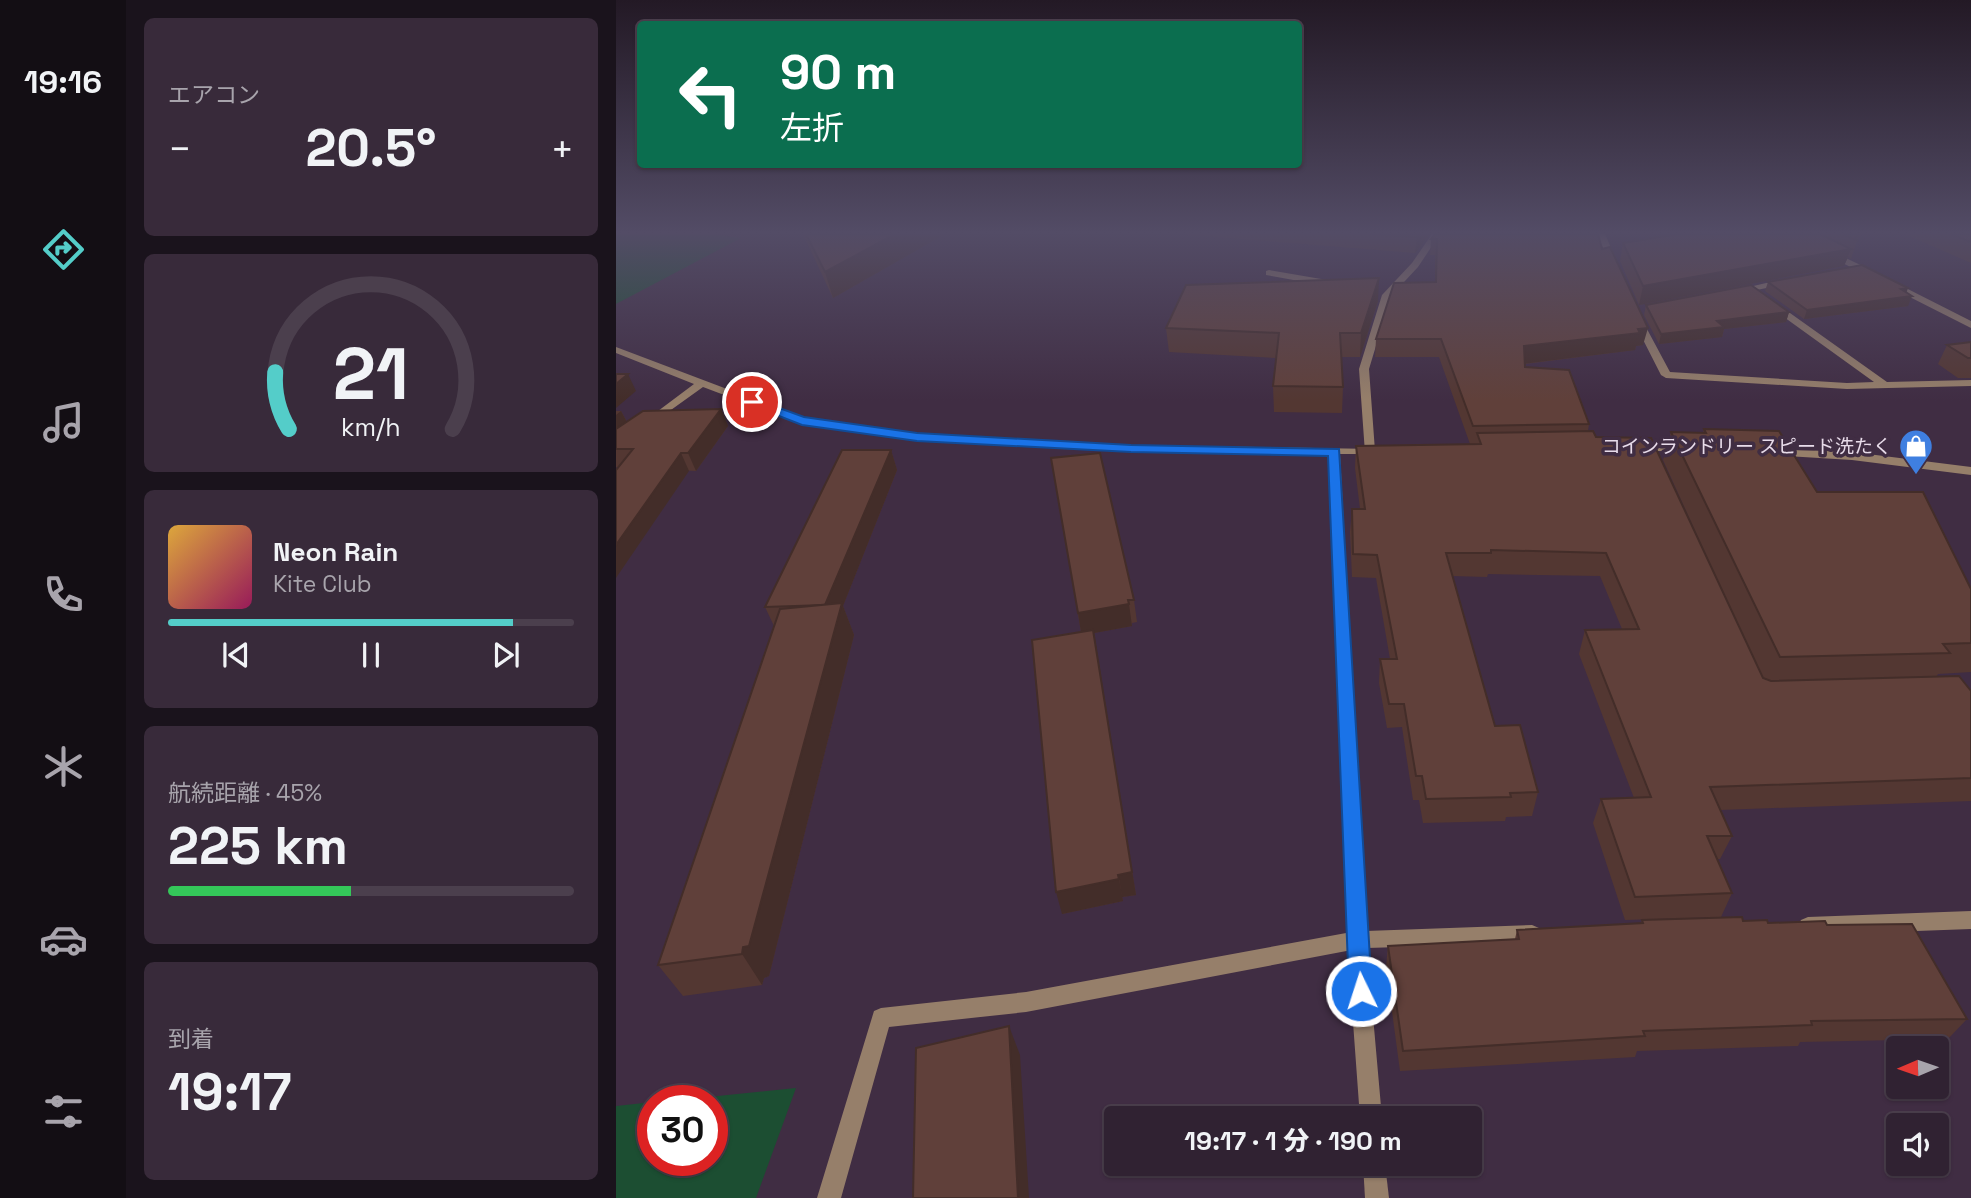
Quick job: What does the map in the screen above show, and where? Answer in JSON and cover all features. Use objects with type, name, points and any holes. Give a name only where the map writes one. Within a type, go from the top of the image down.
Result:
[{"type":"street","points":[[1369,451],[1364,369],[1387,295],[1392,290]]},
{"type":"street","points":[[1723,293],[1739,290]]},
{"type":"street","points":[[1752,290],[1886,386]]},
{"type":"street","points":[[1903,290],[1971,325]]},
{"type":"street","points":[[1374,292],[1387,295]]},
{"type":"street","points":[[1647,309],[1634,311],[1666,375],[1847,386],[1971,383]]},
{"type":"street","points":[[616,350],[802,421],[917,437],[1131,449],[1382,451]]},
{"type":"street","points":[[638,431],[702,383]]},
{"type":"street","points":[[1621,447],[1651,454],[1697,450]]},
{"type":"street","points":[[1334,452],[1357,940],[1370,1106]]},
{"type":"street","points":[[1761,452],[1852,456],[1971,471]]},
{"type":"street","points":[[1790,926],[1971,920]]},
{"type":"street","points":[[830,1198],[881,1018],[1026,1002],[1357,940],[1552,934]]},
{"type":"street","points":[[1375,1176],[1377,1198]]},
{"type":"green space","points":[[616,290],[643,290],[616,304]]},
{"type":"green space","points":[[796,1088],[756,1198],[616,1198],[616,1106],[637,1104],[637,1176],[728,1176],[728,1095]]},
{"type":"building","points":[[1184,290],[1375,290],[1361,333],[1340,333],[1343,387],[1273,386],[1279,333],[1166,328]]},
{"type":"building","points":[[1392,290],[1630,290],[1648,328],[1638,329],[1640,333],[1524,346],[1525,367],[1569,370],[1589,424],[1473,426],[1441,339],[1376,339]]},
{"type":"building","points":[[1725,290],[1758,290],[1789,312],[1717,321],[1724,327],[1661,334],[1646,305]]},
{"type":"building","points":[[1779,290],[1902,290],[1912,296],[1807,310]]},
{"type":"building","points":[[1971,342],[1971,358],[1947,345]]},
{"type":"building","points":[[616,374],[628,374],[616,384]]},
{"type":"building","points":[[721,409],[688,453],[681,453],[616,545],[616,470],[633,449],[616,449],[616,429],[643,411]]},
{"type":"building","points":[[1704,429],[1779,431],[1817,492],[1923,492],[1971,589],[1971,643],[1943,644],[1950,653],[1780,657],[1671,432],[1706,433]]},
{"type":"building","points":[[1593,431],[1596,437],[1651,438],[1763,678],[1771,681],[1959,676],[1971,691],[1971,778],[1710,787],[1732,836],[1707,836],[1732,893],[1635,897],[1601,799],[1651,797],[1585,630],[1639,629],[1606,553],[1491,550],[1491,553],[1446,553],[1495,726],[1520,725],[1538,792],[1510,793],[1511,797],[1426,799],[1422,776],[1416,776],[1404,704],[1389,704],[1380,659],[1397,659],[1377,555],[1353,554],[1352,509],[1365,509],[1356,446],[1481,444],[1477,433]]},
{"type":"building","points":[[842,450],[891,450],[825,605],[765,607]]},
{"type":"building","points":[[1100,453],[1134,600],[1128,600],[1129,604],[1078,613],[1051,458]]},
{"type":"building","points":[[842,603],[749,946],[743,947],[742,954],[658,965],[780,609]]},
{"type":"building","points":[[1093,630],[1132,872],[1118,875],[1119,879],[1056,892],[1032,640]]},
{"type":"building","points":[[1742,917],[1743,921],[1767,920],[1768,923],[1825,921],[1827,925],[1912,924],[1967,1019],[1811,1021],[1812,1025],[1643,1031],[1645,1036],[1403,1051],[1388,946],[1519,939],[1517,930],[1643,923],[1642,920]]},
{"type":"building","points":[[1009,1026],[1018,1198],[913,1198],[916,1048]]},
{"type":"place","name":"コインランドリー スピード洗たく","points":[[1916,476]]},
{"type":"route","points":[[752,402],[802,421],[917,437],[1131,449],[1334,452],[1361,991]]}]
